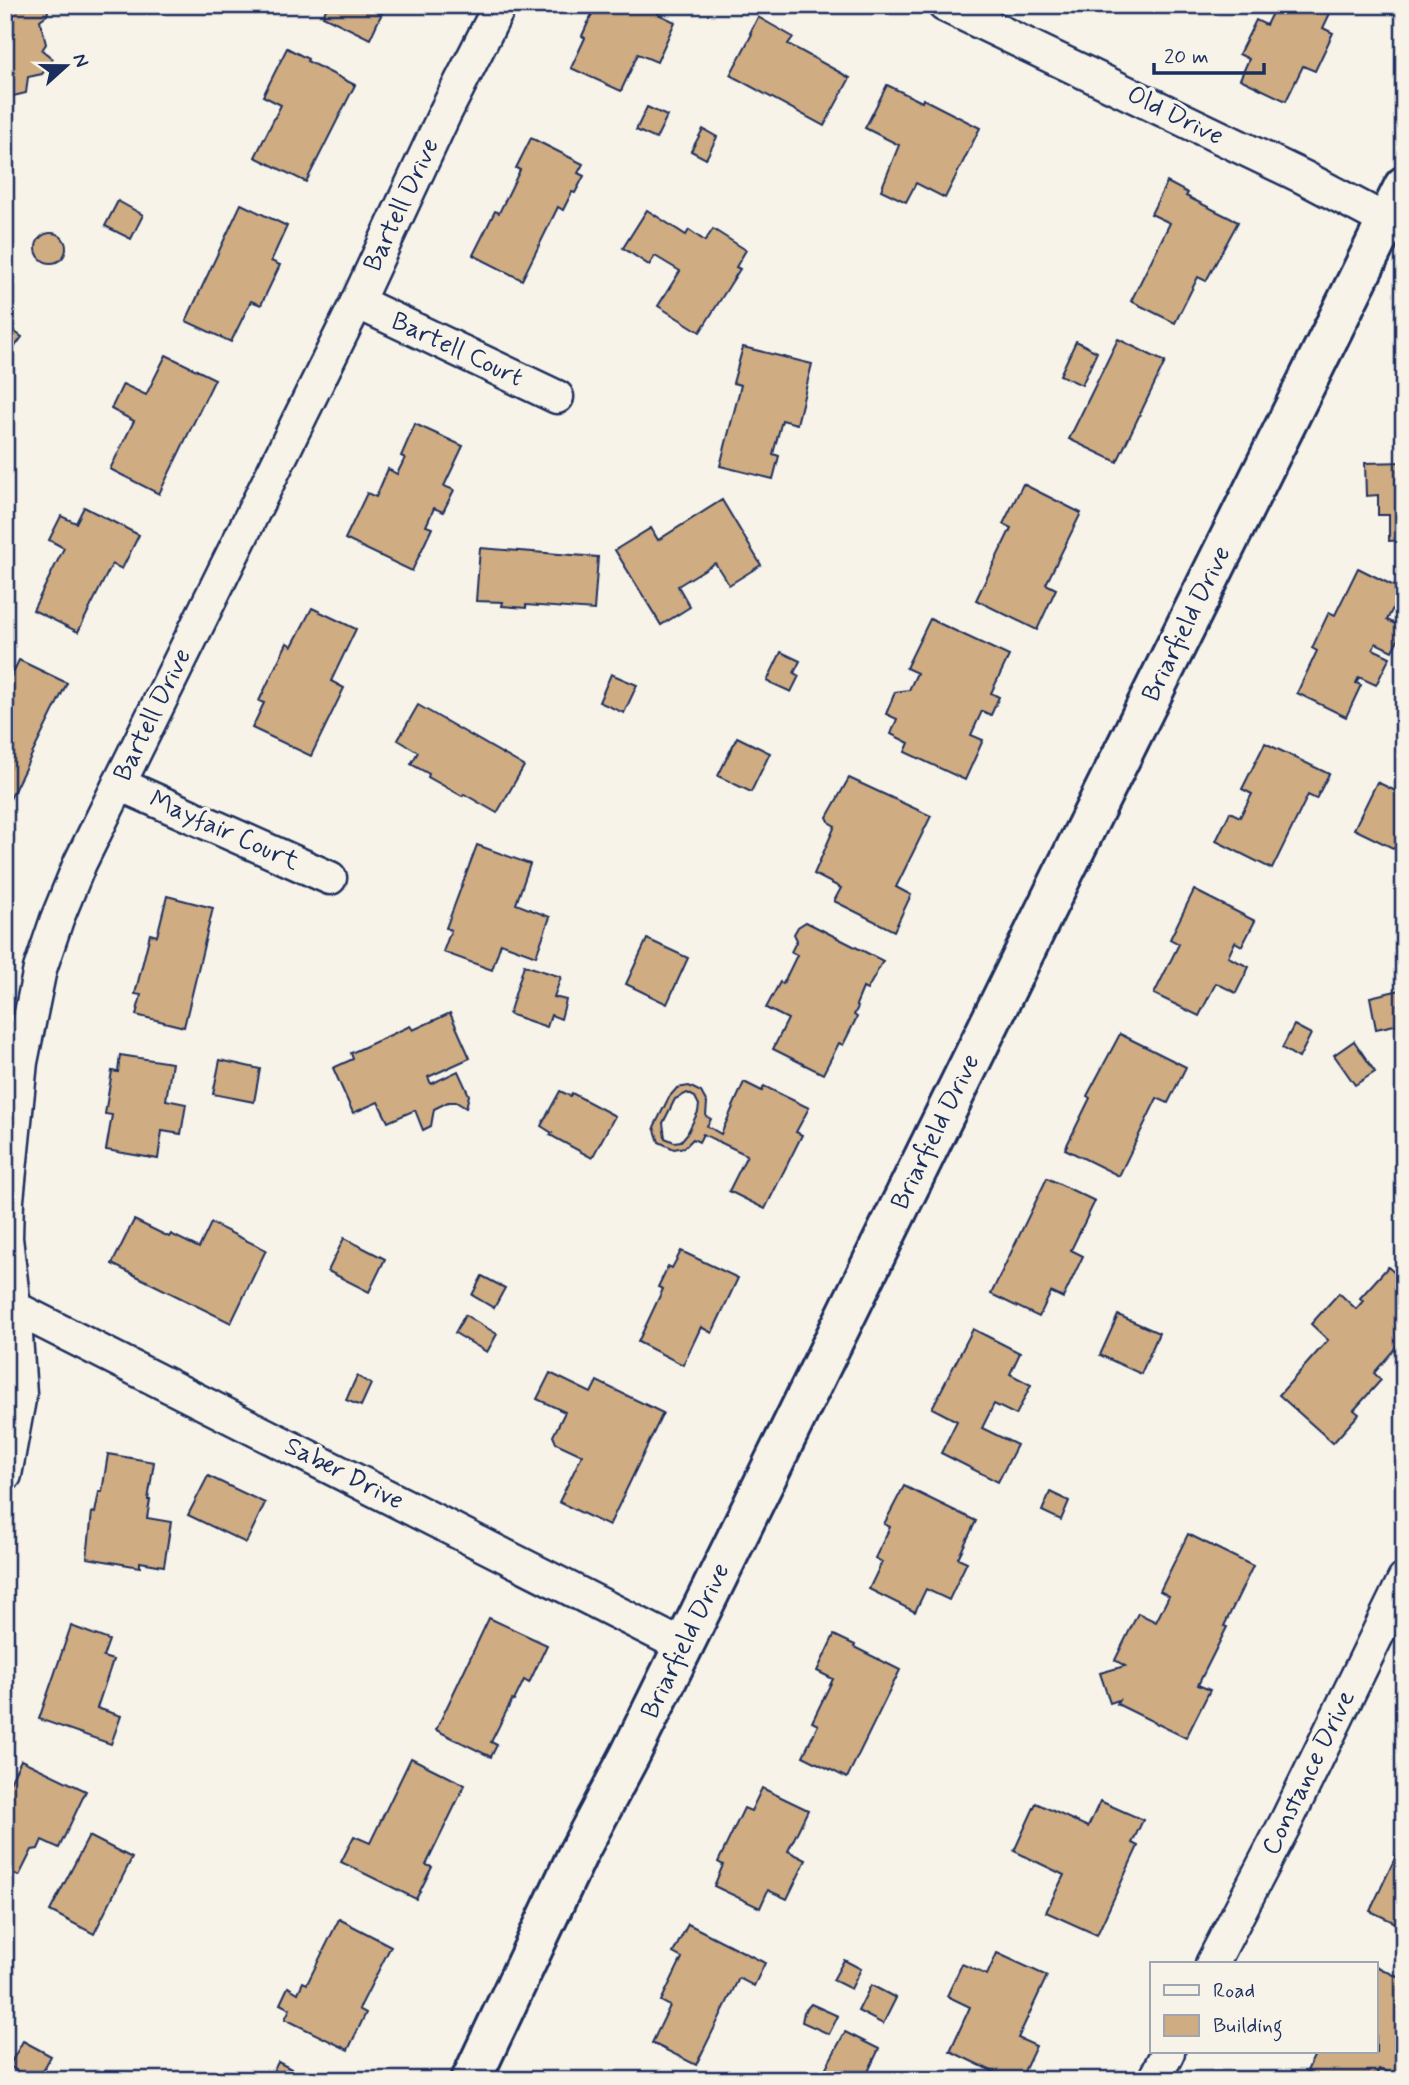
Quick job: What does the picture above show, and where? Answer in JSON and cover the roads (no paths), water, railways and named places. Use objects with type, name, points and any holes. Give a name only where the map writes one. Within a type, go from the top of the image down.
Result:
[{"type":"street","name":"Bartell Drive","points":[[5,1475],[20,1394],[10,1305],[7,1200],[21,1062],[40,969],[80,863],[358,302],[445,113],[500,5]]},
{"type":"street","name":"Old Drive","points":[[944,5],[1398,212]]},
{"type":"street","name":"Briarfield Drive","points":[[471,2080],[578,1853],[631,1755],[1398,212]]},
{"type":"street","name":"Bartell Court","points":[[358,302],[557,397]]},
{"type":"street","name":"Mayfair Court","points":[[119,784],[330,878]]},
{"type":"street","name":"Saber Drive","points":[[10,1305],[683,1646]]},
{"type":"street","name":"Constance Drive","points":[[1213,1962],[1286,1822],[1404,1580]]},
{"type":"street","points":[[1154,2080],[1167,2054]]}]
